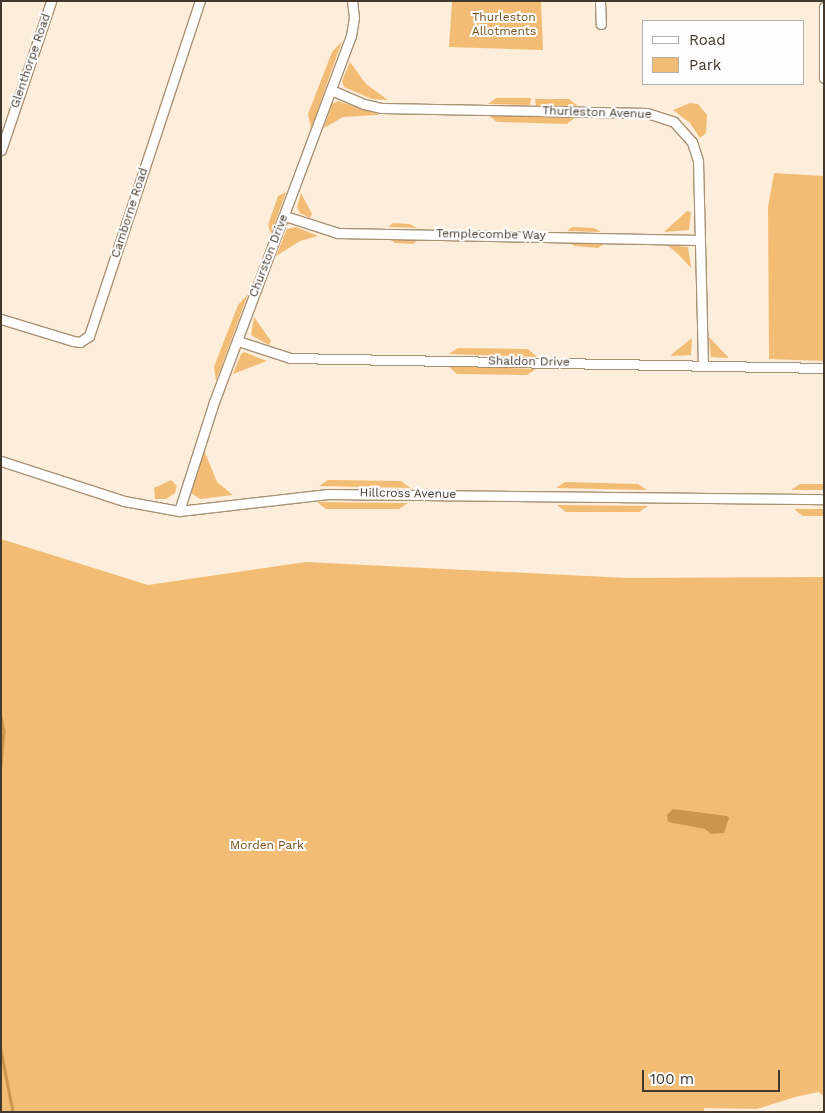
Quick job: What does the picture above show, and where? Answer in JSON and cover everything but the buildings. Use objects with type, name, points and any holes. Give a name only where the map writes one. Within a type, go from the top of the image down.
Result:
[{"type":"street","name":"Glenthorpe Road","points":[[1,150],[51,1]]},
{"type":"street","name":"Camborne Road","points":[[1,319],[73,341],[80,342],[89,336],[200,1]]},
{"type":"street","name":"Churston Drive","points":[[178,511],[183,490],[354,27],[352,1]]},
{"type":"street","points":[[600,1],[601,24]]},
{"type":"street","points":[[824,7],[824,78]]},
{"type":"street","name":"Thurleston Avenue","points":[[331,90],[364,104],[382,108],[647,113],[662,116],[683,130],[696,154],[702,365]]},
{"type":"street","name":"Templecombe Way","points":[[285,216],[338,233],[699,240]]},
{"type":"street","name":"Shaldon Drive","points":[[238,341],[290,358],[824,368]]},
{"type":"street","name":"Hillcross Avenue","points":[[1,461],[124,501],[178,511],[328,494],[824,499]]},
{"type":"green space","name":"Thurleston Allotments","points":[[452,1],[541,1],[543,50],[449,47]]},
{"type":"green space","points":[[342,41],[311,129],[308,114],[332,52]]},
{"type":"green space","points":[[350,62],[366,84],[388,100],[372,99],[344,87],[342,81]]},
{"type":"green space","points":[[496,98],[531,98],[530,105],[488,104]]},
{"type":"green space","points":[[535,99],[569,99],[578,106],[536,106]]},
{"type":"green space","points":[[338,101],[378,115],[343,117],[324,128],[332,104]]},
{"type":"green space","points":[[690,103],[698,104],[707,115],[706,133],[700,138],[690,123],[673,110]]},
{"type":"green space","points":[[488,115],[576,117],[567,124],[497,122]]},
{"type":"green space","points":[[774,173],[824,176],[824,361],[769,359],[768,207]]},
{"type":"green space","points":[[286,192],[271,234],[268,225],[278,196]]},
{"type":"green space","points":[[301,193],[312,214],[310,218],[300,213],[297,207]]},
{"type":"green space","points":[[687,211],[691,212],[689,230],[664,232]]},
{"type":"green space","points":[[393,223],[410,224],[417,228],[388,227]]},
{"type":"green space","points":[[296,227],[318,236],[300,241],[276,256],[287,229]]},
{"type":"green space","points":[[572,227],[594,228],[601,232],[567,231]]},
{"type":"green space","points":[[389,239],[418,240],[413,244],[395,243]]},
{"type":"green space","points":[[569,243],[604,244],[598,248],[575,246]]},
{"type":"green space","points":[[667,245],[688,247],[691,268],[678,254]]},
{"type":"green space","points":[[248,294],[216,381],[214,367],[238,305]]},
{"type":"green space","points":[[254,317],[271,341],[269,345],[251,335]]},
{"type":"green space","points":[[709,337],[728,357],[728,358],[711,357]]},
{"type":"green space","points":[[692,338],[691,355],[671,356],[672,354]]},
{"type":"green space","points":[[458,348],[528,349],[537,357],[448,354]]},
{"type":"green space","points":[[244,352],[267,361],[233,374],[241,354]]},
{"type":"green space","points":[[448,366],[536,369],[527,375],[457,374]]},
{"type":"green space","points":[[204,450],[217,482],[233,495],[200,499],[191,493],[191,484]]},
{"type":"green space","points":[[171,480],[177,486],[175,493],[166,499],[155,499],[154,488]]},
{"type":"green space","points":[[328,480],[401,481],[410,488],[319,486]]},
{"type":"green space","points":[[565,482],[638,484],[647,490],[556,488]]},
{"type":"green space","points":[[800,484],[824,484],[824,490],[791,490]]},
{"type":"green space","points":[[317,502],[408,503],[399,509],[326,509]]},
{"type":"green space","points":[[557,505],[648,506],[639,512],[566,512]]},
{"type":"green space","points":[[794,509],[824,509],[824,516],[803,516]]},
{"type":"green space","name":"Morden Park","points":[[1,539],[148,585],[306,562],[627,578],[824,577],[824,1096],[818,1092],[757,1109],[704,1108],[704,1112],[1,1112]]},
{"type":"shaded area","points":[[673,809],[727,816],[729,818],[724,833],[711,834],[705,829],[668,822],[667,815]]},
{"type":"waterway","points":[[1,717],[4,731],[1,767]]},
{"type":"waterway","points":[[1,1050],[13,1112]]}]
